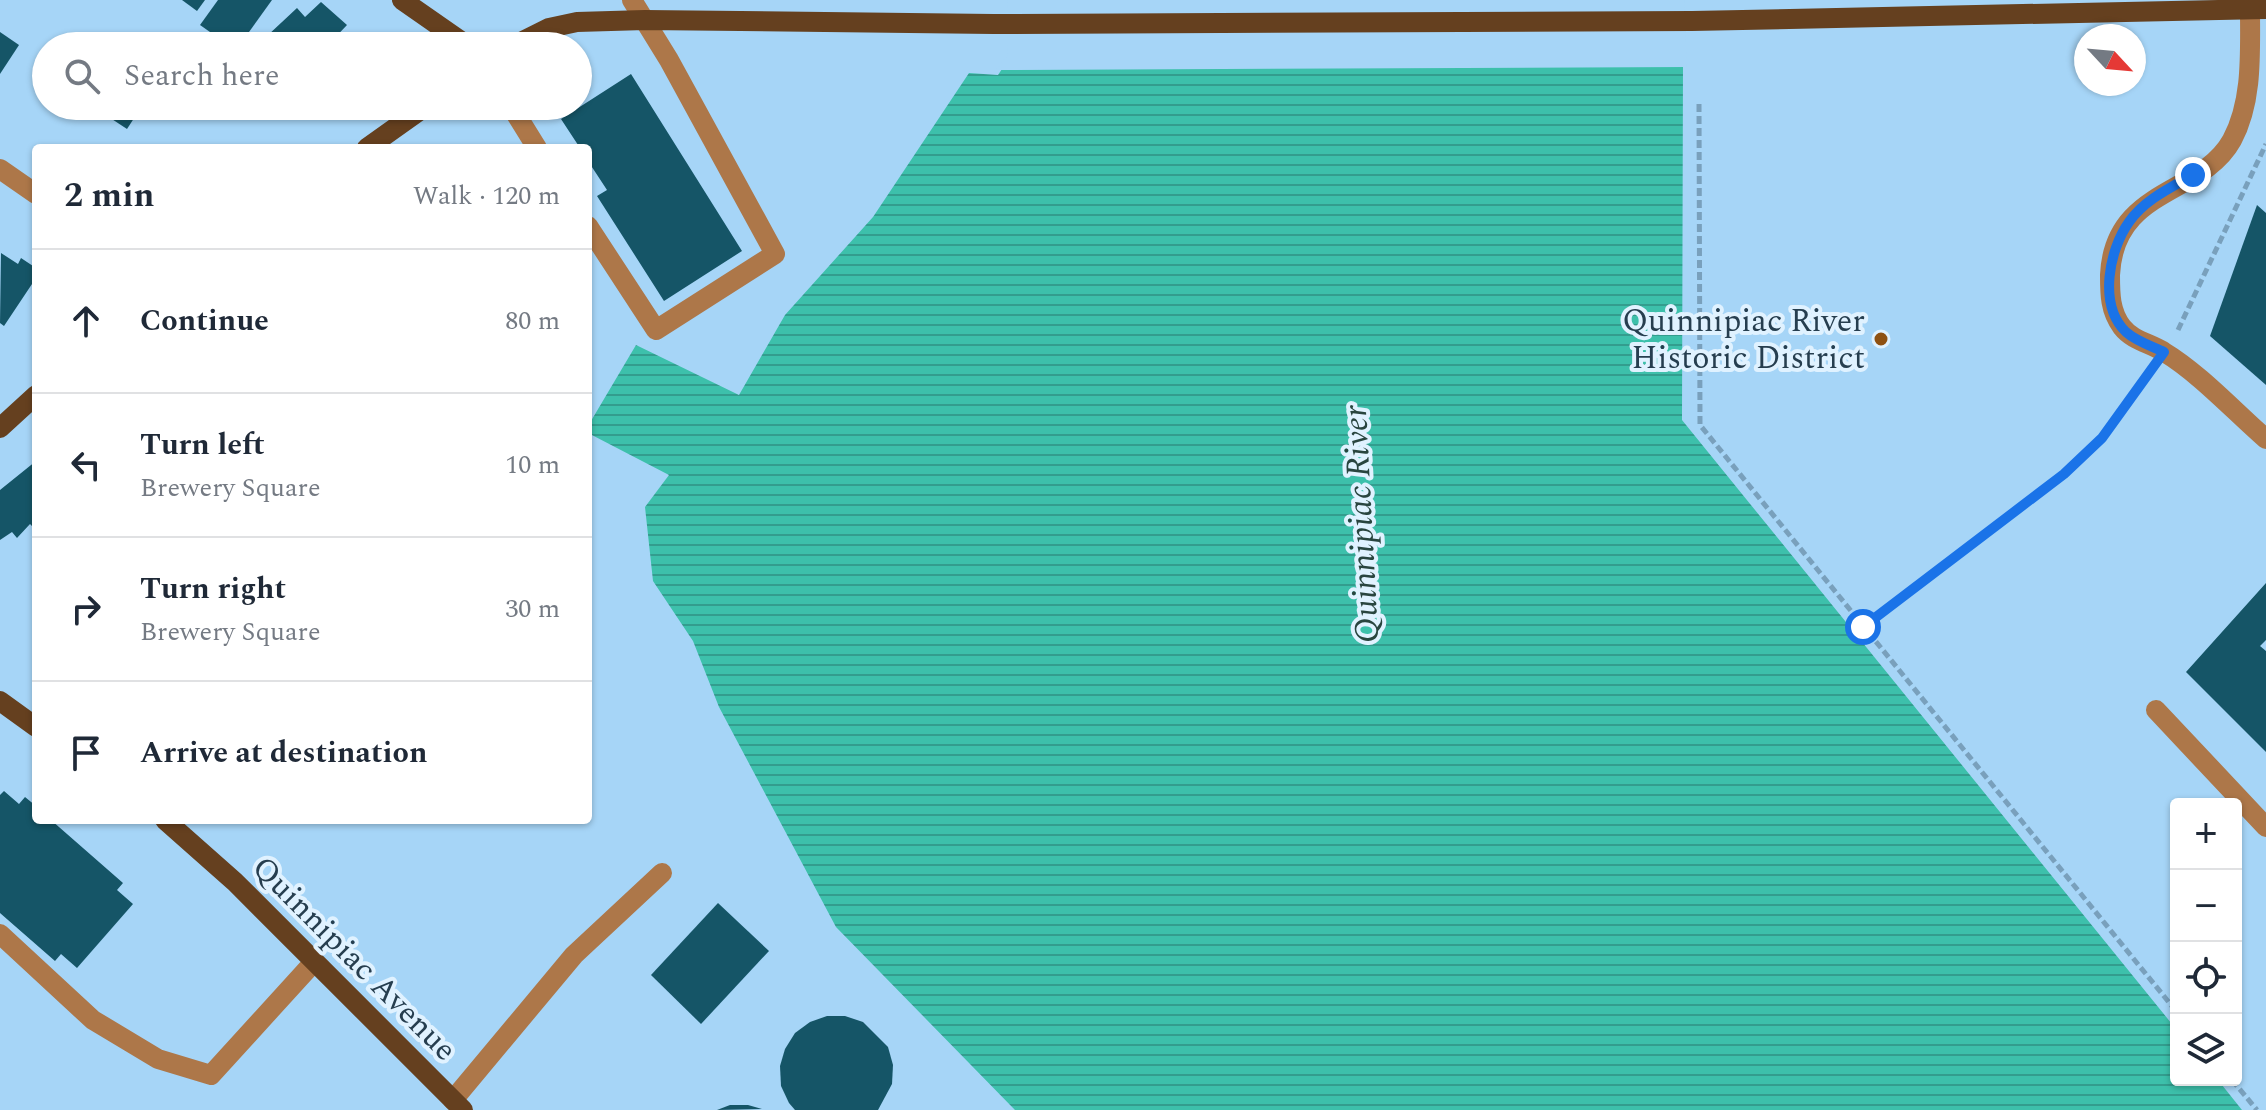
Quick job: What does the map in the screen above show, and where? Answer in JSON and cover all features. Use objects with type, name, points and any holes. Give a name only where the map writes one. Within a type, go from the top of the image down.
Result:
[{"type":"main road","points":[[402,0],[448,32]]},
{"type":"main road","points":[[541,32],[577,22],[645,20],[993,24],[1692,21],[2258,8]]},
{"type":"main road","points":[[373,144],[406,120]]},
{"type":"main road","points":[[0,428],[32,399]]},
{"type":"main road","points":[[0,701],[32,724]]},
{"type":"main road","name":"Quinnipiac Avenue","points":[[170,824],[226,873],[458,1105]]},
{"type":"street","points":[[592,232],[656,330],[775,254],[632,0]]},
{"type":"street","points":[[2258,8],[2248,84],[2241,118],[2231,142],[2214,163],[2145,205],[2129,222],[2111,267],[2110,294],[2114,316],[2124,330],[2137,340],[2164,352],[2266,439]]},
{"type":"street","points":[[520,120],[535,144]]},
{"type":"street","points":[[0,169],[32,191]]},
{"type":"street","points":[[2156,710],[2266,827]]},
{"type":"street","points":[[458,1105],[574,955],[662,873]]},
{"type":"street","points":[[0,934],[93,1020],[158,1059],[211,1075],[313,963]]},
{"type":"path","points":[[1699,104],[1700,425],[2170,1004]]},
{"type":"path","points":[[1863,627],[2064,474],[2102,438],[2180,326],[2266,144]]},
{"type":"path","points":[[2237,1086],[2257,1110]]},
{"type":"water","name":"Quinnipiac River","points":[[1010,57],[1683,64],[1682,420],[2170,1022],[2170,1086],[2223,1086],[2242,1110],[1015,1110],[836,927],[719,707],[693,641],[653,581],[645,507],[669,475],[592,435],[592,419],[636,345],[739,395],[785,315],[873,217],[969,73],[998,75]]},
{"type":"pier","points":[[1008,0],[1684,0],[1687,67],[996,70],[1007,56]]},
{"type":"building","points":[[182,0],[205,0],[197,11]]},
{"type":"building","points":[[218,0],[272,0],[249,32],[210,32],[200,25]]},
{"type":"building","points":[[321,2],[347,25],[340,32],[271,32],[297,8],[305,17]]},
{"type":"building","points":[[0,32],[19,45],[0,74]]},
{"type":"building","points":[[631,74],[742,251],[664,301],[597,196],[607,190],[592,167],[592,144],[577,144],[562,120],[592,120],[592,99]]},
{"type":"building","points":[[113,120],[133,120],[127,129]]},
{"type":"building","points":[[2257,205],[2266,213],[2266,385],[2210,336]]},
{"type":"building","points":[[1,253],[18,264],[21,258],[32,265],[32,284],[4,326],[0,323]]},
{"type":"building","points":[[32,464],[32,526],[30,524],[17,538],[12,532],[0,540],[0,490]]},
{"type":"building","points":[[2266,583],[2266,640],[2260,646],[2266,651],[2266,752],[2186,672]]},
{"type":"building","points":[[4,791],[19,804],[25,797],[32,803],[32,824],[56,824],[123,883],[117,890],[133,904],[77,968],[61,954],[55,961],[0,913],[0,795]]},
{"type":"building","points":[[718,903],[769,951],[701,1024],[651,975]]},
{"type":"building","points":[[827,1016],[845,1016],[863,1022],[888,1047],[893,1065],[892,1084],[878,1110],[795,1110],[789,1103],[781,1086],[780,1066],[785,1049],[795,1033],[810,1022]]},
{"type":"building","points":[[730,1105],[748,1105],[762,1109],[717,1110]]},
{"type":"place","name":"Quinnipiac River Historic District","points":[[1881,339]]},
{"type":"route","points":[[1863,627],[2064,474],[2102,438],[2164,352],[2137,340],[2124,330],[2114,316],[2110,294],[2111,267],[2119,242],[2129,222],[2145,205],[2193,175]]}]
